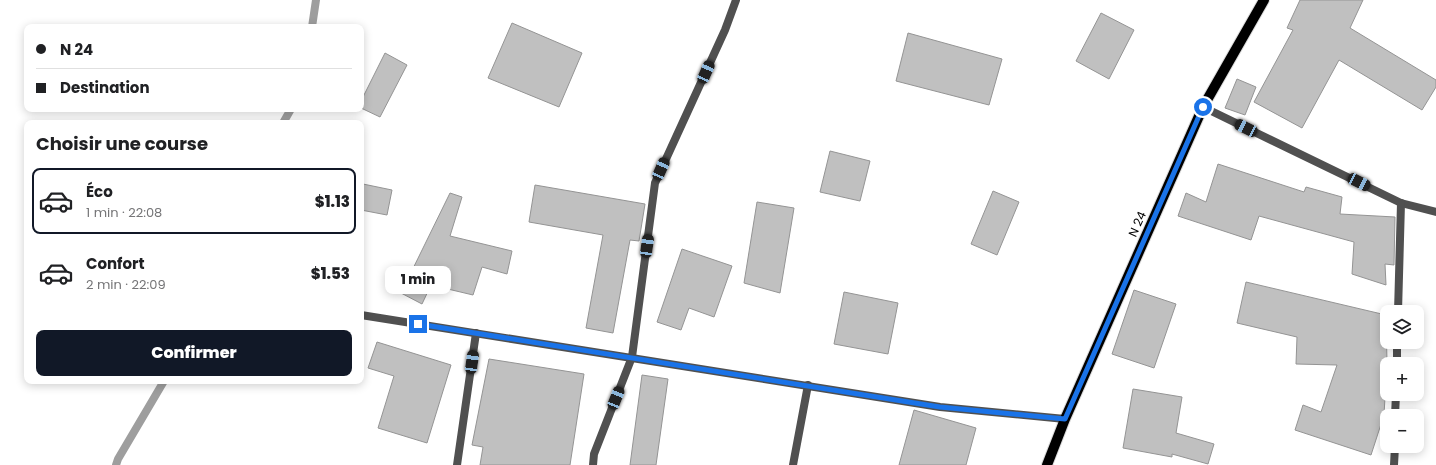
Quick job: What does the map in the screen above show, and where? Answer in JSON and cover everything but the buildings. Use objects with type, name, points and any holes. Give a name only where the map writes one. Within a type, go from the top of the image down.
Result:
[{"type":"main road","name":"N 24","points":[[1047,465],[1065,419],[1203,107],[1264,0]]},
{"type":"street","points":[[593,465],[594,454],[632,357],[655,183],[725,30],[736,0]]},
{"type":"street","points":[[1203,107],[1401,202],[1436,212]]},
{"type":"street","points":[[1398,305],[1401,202]]},
{"type":"street","points":[[364,314],[940,407],[1065,419]]},
{"type":"street","points":[[457,465],[476,332]]},
{"type":"street","points":[[793,465],[808,385]]},
{"type":"street","points":[[1394,453],[1394,465]]},
{"type":"waterway","points":[[312,24],[316,0]]},
{"type":"waterway","points":[[285,120],[289,112]]},
{"type":"waterway","points":[[116,465],[118,459],[162,384]]},
{"type":"route","points":[[418,324],[940,407],[1065,419],[1203,107]]}]
